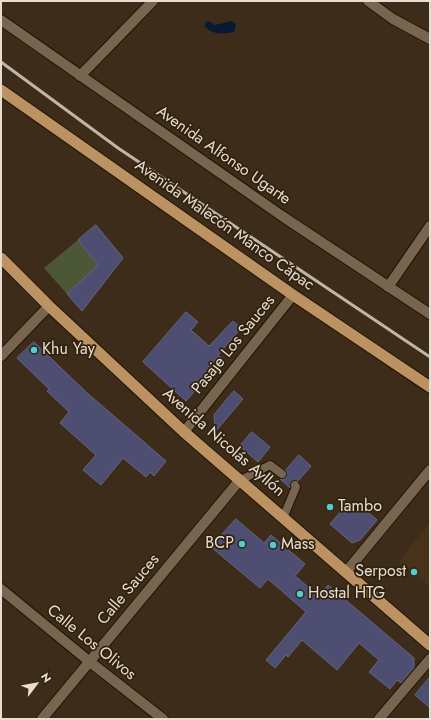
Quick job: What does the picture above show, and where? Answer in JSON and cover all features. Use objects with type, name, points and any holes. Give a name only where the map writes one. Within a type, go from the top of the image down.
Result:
[{"type":"highway","name":"Avenida Malecón Manco Cápac","points":[[1,90],[294,295],[430,387]]},
{"type":"highway","name":"Avenida Nicolás Ayllón","points":[[1,258],[49,306],[184,432],[430,645]]},
{"type":"street","points":[[80,76],[153,1]]},
{"type":"street","points":[[368,1],[393,19],[430,39]]},
{"type":"street","name":"Avenida Alfonso Ugarte","points":[[1,20],[282,216],[430,314]]},
{"type":"street","points":[[388,287],[430,226]]},
{"type":"street","name":"Pasaje Los Sauces","points":[[184,432],[294,295]]},
{"type":"street","points":[[1,356],[49,306]]},
{"type":"street","points":[[346,572],[430,470]]},
{"type":"street","name":"Calle Sauces","points":[[42,719],[240,481]]},
{"type":"street","name":"Calle Los Olivos","points":[[1,589],[90,662],[163,719]]},
{"type":"street","points":[[379,719],[430,659]]},
{"type":"lane","points":[[240,481],[270,465],[282,474]]},
{"type":"lane","points":[[283,518],[296,487],[295,485]]},
{"type":"shaded area","points":[[430,522],[430,587],[399,561]]},
{"type":"green space","points":[[78,240],[98,265],[67,294],[44,268]]},
{"type":"water","points":[[208,21],[215,25],[232,21],[236,24],[234,32],[215,33],[205,27],[205,23]]},
{"type":"building","points":[[96,225],[123,258],[82,311],[67,294],[98,265],[78,240]]},
{"type":"building","points":[[186,312],[198,322],[191,330],[209,346],[233,321],[241,328],[218,355],[223,359],[186,401],[143,362]]},
{"type":"building","points":[[34,342],[86,392],[166,461],[154,476],[150,472],[146,477],[123,458],[101,485],[83,470],[96,455],[60,423],[69,412],[47,391],[49,389],[17,358]]},
{"type":"building","points":[[234,391],[243,399],[215,432],[214,415]]},
{"type":"building","points":[[252,432],[270,447],[258,462],[240,446]]},
{"type":"building","points":[[299,455],[311,466],[298,481],[295,480],[291,482],[290,488],[280,479],[286,478],[286,470]]},
{"type":"building","points":[[356,502],[377,520],[360,540],[352,543],[330,524],[348,503],[352,506]]},
{"type":"building","points":[[236,519],[264,543],[271,535],[305,564],[295,576],[319,596],[328,585],[414,658],[414,668],[401,683],[397,680],[390,689],[369,672],[379,660],[359,643],[337,670],[302,640],[288,657],[286,655],[275,668],[266,660],[306,612],[268,579],[260,588],[211,547]]},
{"type":"building","points":[[430,677],[430,708],[415,695]]},
{"type":"railway","points":[[1,62],[118,148],[430,357]]},
{"type":"place","name":"Khu Yay","points":[[34,350]]},
{"type":"place","name":"Tambo","points":[[330,507]]},
{"type":"place","name":"BCP","points":[[242,544]]},
{"type":"place","name":"Mass","points":[[273,545]]},
{"type":"place","name":"Serpost","points":[[414,572]]},
{"type":"place","name":"Hostal HTG","points":[[300,594]]}]
